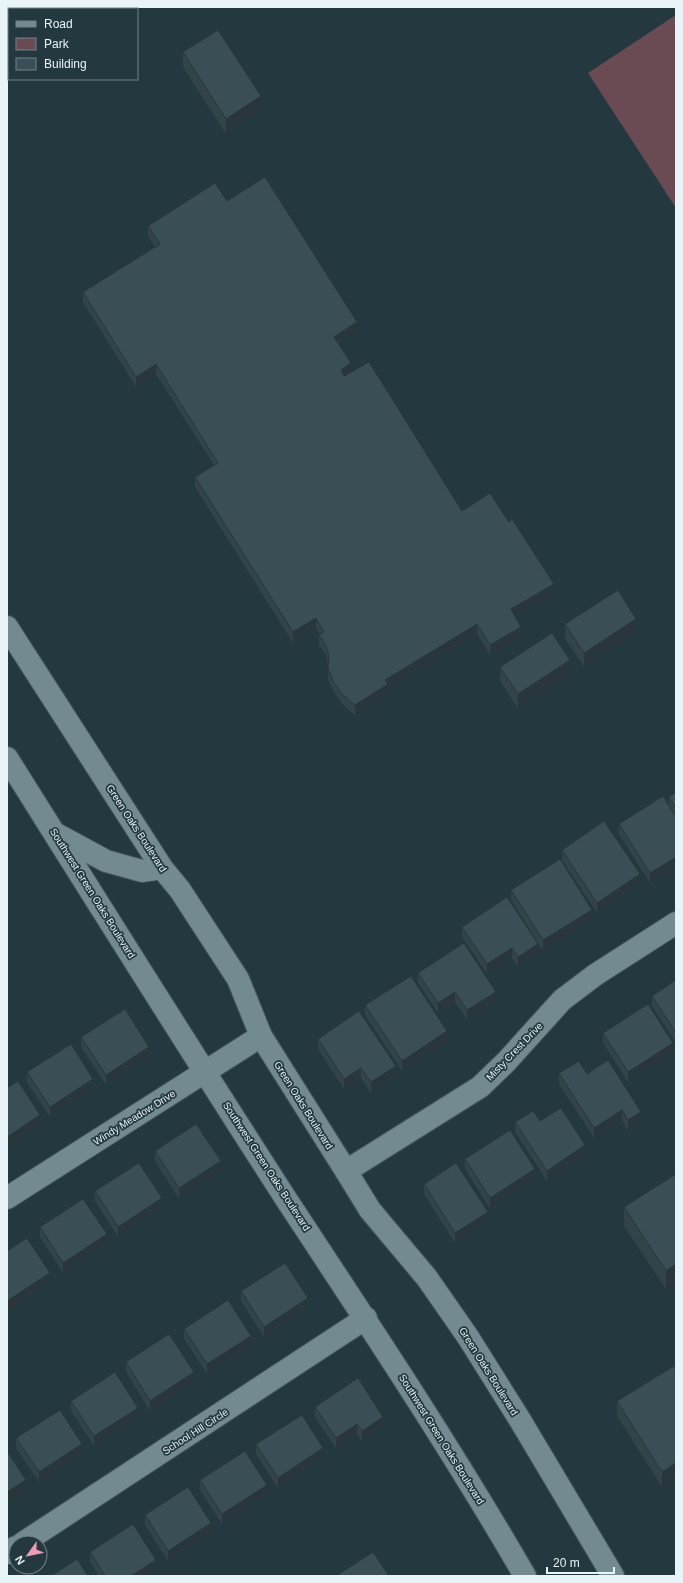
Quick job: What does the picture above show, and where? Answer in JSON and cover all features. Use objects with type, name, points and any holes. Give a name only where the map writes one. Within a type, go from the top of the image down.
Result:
[{"type":"main road","name":"Green Oaks Boulevard","points":[[7,627],[162,868],[180,890],[238,979],[261,1036],[370,1210],[427,1278],[468,1337],[520,1420],[613,1576]]},
{"type":"main road","name":"Southwest Green Oaks Boulevard","points":[[7,758],[206,1072],[366,1318],[481,1500],[525,1576]]},
{"type":"main road","points":[[56,835],[106,861],[142,871],[162,868]]},
{"type":"main road","name":"Misty Crest Drive","points":[[346,1171],[480,1087],[506,1062],[562,1000],[595,975],[676,923]]},
{"type":"main road","name":"Windy Meadow Drive","points":[[7,1198],[261,1036]]},
{"type":"main road","name":"School Hill Circle","points":[[35,1535],[366,1318]]},
{"type":"green space","points":[[676,15],[676,208],[588,73]]},
{"type":"building","points":[[218,30],[261,96],[226,119],[183,52]]},
{"type":"building","points":[[265,177],[357,322],[334,337],[351,363],[341,370],[344,376],[369,362],[462,511],[490,493],[509,522],[512,519],[554,584],[511,609],[521,627],[490,645],[477,624],[385,680],[388,684],[355,705],[343,695],[334,683],[328,669],[329,657],[326,645],[319,635],[324,632],[316,618],[293,632],[195,477],[218,463],[156,364],[136,377],[83,292],[160,244],[148,226],[215,183],[227,201]]},
{"type":"building","points":[[618,590],[636,619],[584,653],[565,624]]},
{"type":"building","points":[[552,633],[570,660],[518,694],[500,667]]},
{"type":"building","points":[[676,792],[676,808],[669,797]]},
{"type":"building","points":[[663,796],[676,817],[676,857],[650,873],[619,824]]},
{"type":"building","points":[[604,821],[640,874],[597,903],[562,850]]},
{"type":"building","points":[[560,859],[592,910],[543,940],[511,890]]},
{"type":"building","points":[[507,897],[538,944],[518,957],[512,948],[487,964],[462,927]]},
{"type":"building","points":[[464,943],[496,992],[467,1010],[455,992],[438,1003],[418,973]]},
{"type":"building","points":[[411,976],[447,1031],[402,1061],[365,1005]]},
{"type":"building","points":[[676,980],[676,1033],[652,996]]},
{"type":"building","points":[[648,1004],[673,1043],[628,1072],[603,1033]]},
{"type":"building","points":[[125,1009],[149,1047],[106,1075],[81,1037]]},
{"type":"building","points":[[359,1011],[396,1066],[371,1082],[361,1068],[344,1079],[318,1039]]},
{"type":"building","points":[[71,1044],[93,1079],[50,1107],[27,1072]]},
{"type":"building","points":[[608,1060],[641,1112],[628,1120],[622,1110],[594,1128],[559,1073],[579,1061],[587,1074]]},
{"type":"building","points":[[18,1081],[40,1115],[7,1137],[7,1088]]},
{"type":"building","points":[[561,1108],[585,1145],[547,1171],[515,1122],[533,1111],[540,1121]]},
{"type":"building","points":[[196,1124],[221,1161],[179,1188],[155,1151]]},
{"type":"building","points":[[510,1130],[535,1169],[490,1198],[465,1159]]},
{"type":"building","points":[[139,1163],[162,1198],[118,1227],[95,1191]]},
{"type":"building","points":[[456,1163],[488,1212],[455,1233],[424,1184]]},
{"type":"building","points":[[676,1174],[676,1264],[666,1271],[624,1207]]},
{"type":"building","points":[[83,1199],[107,1234],[63,1263],[40,1227]]},
{"type":"building","points":[[27,1238],[50,1273],[7,1301],[7,1251]]},
{"type":"building","points":[[285,1263],[308,1298],[264,1327],[241,1291]]},
{"type":"building","points":[[228,1300],[251,1336],[207,1364],[184,1329]]},
{"type":"building","points":[[169,1334],[194,1372],[150,1401],[126,1362]]},
{"type":"building","points":[[674,1366],[676,1370],[676,1463],[662,1472],[617,1401]]},
{"type":"building","points":[[115,1372],[138,1408],[94,1436],[71,1401]]},
{"type":"building","points":[[358,1378],[383,1417],[362,1431],[357,1424],[336,1438],[315,1407]]},
{"type":"building","points":[[60,1410],[82,1444],[39,1472],[16,1438]]},
{"type":"building","points":[[302,1415],[323,1448],[278,1478],[256,1444]]},
{"type":"building","points":[[7,1451],[26,1480],[7,1492]]},
{"type":"building","points":[[245,1451],[267,1485],[222,1514],[200,1480]]},
{"type":"building","points":[[188,1487],[211,1523],[168,1551],[145,1515]]},
{"type":"building","points":[[133,1524],[156,1560],[131,1576],[105,1576],[90,1552]]},
{"type":"building","points":[[373,1552],[389,1576],[340,1576],[339,1574]]},
{"type":"building","points":[[77,1559],[88,1576],[51,1576]]}]
